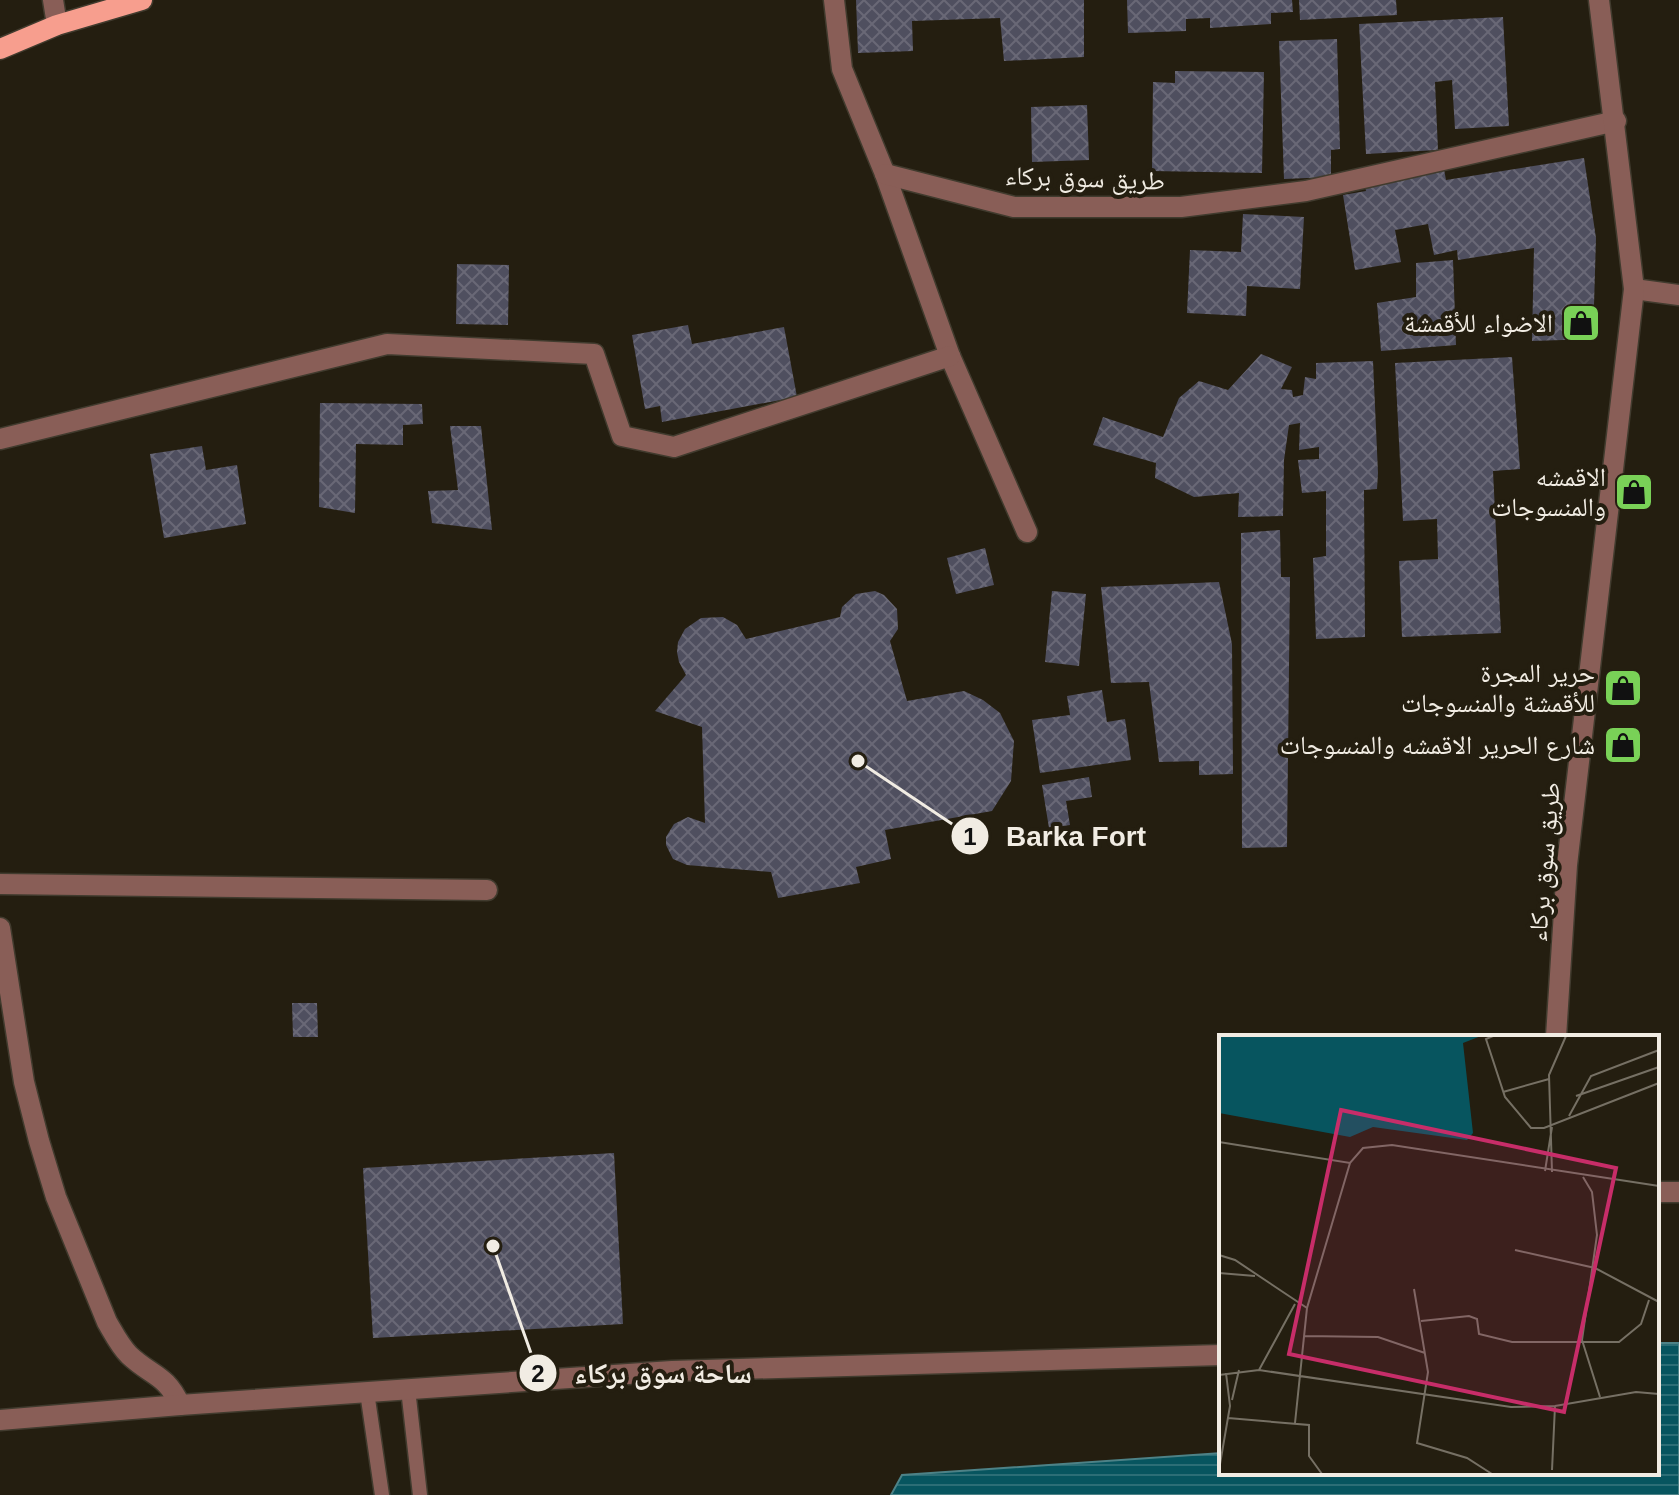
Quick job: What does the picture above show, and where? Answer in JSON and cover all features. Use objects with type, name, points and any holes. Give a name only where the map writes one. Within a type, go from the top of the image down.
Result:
[{"type":"main road","points":[[0,49],[57,25],[142,0]]},
{"type":"street","points":[[53,0],[57,25]]},
{"type":"street","points":[[834,0],[842,69],[885,174],[950,356],[1027,532]]},
{"type":"street","name":"طريق سوق بركاء","points":[[1556,1035],[1567,865],[1634,289],[1599,0]]},
{"type":"street","name":"طريق سوق بركاء","points":[[885,174],[1014,207],[1181,207],[1306,191],[1616,121]]},
{"type":"street","points":[[1634,289],[1679,295]]},
{"type":"street","points":[[0,439],[387,344],[594,354],[622,436],[674,447],[950,356]]},
{"type":"street","points":[[0,884],[487,890]]},
{"type":"street","points":[[0,928],[24,1082],[56,1197],[117,1340],[129,1355],[167,1382],[180,1405]]},
{"type":"street","points":[[0,1420],[672,1371],[1219,1355]]},
{"type":"lane","points":[[408,1389],[420,1495]]},
{"type":"lane","points":[[367,1392],[382,1495]]},
{"type":"water","points":[[1659,1343],[1679,1343],[1679,1495],[891,1495],[902,1475],[1219,1453],[1219,1475],[1659,1475]]},
{"type":"building","points":[[856,0],[1084,0],[1084,57],[1004,61],[1000,18],[912,21],[913,51],[858,53]]},
{"type":"building","points":[[1127,0],[1292,0],[1293,12],[1271,13],[1271,24],[1210,28],[1210,18],[1186,19],[1186,31],[1128,33]]},
{"type":"building","points":[[1299,0],[1396,0],[1397,15],[1300,20]]},
{"type":"building","points":[[1503,17],[1509,126],[1455,129],[1452,80],[1435,82],[1438,150],[1366,154],[1359,24]]},
{"type":"building","points":[[1337,39],[1340,149],[1331,150],[1331,177],[1284,179],[1279,41]]},
{"type":"building","points":[[1175,71],[1264,72],[1262,173],[1152,171],[1153,82],[1175,83]]},
{"type":"building","points":[[1087,105],[1089,160],[1032,162],[1031,107]]},
{"type":"building","points":[[1584,158],[1596,238],[1593,339],[1532,341],[1534,248],[1458,260],[1457,250],[1434,255],[1428,224],[1395,230],[1401,262],[1355,270],[1343,195],[1366,191],[1364,183],[1444,169],[1446,180]]},
{"type":"building","points":[[1243,214],[1304,217],[1300,289],[1247,286],[1246,316],[1187,313],[1190,250],[1241,252]]},
{"type":"building","points":[[1453,260],[1456,345],[1381,351],[1377,303],[1416,297],[1416,263]]},
{"type":"building","points":[[457,264],[509,265],[508,325],[456,324]]},
{"type":"building","points":[[688,325],[692,344],[784,327],[797,397],[662,422],[660,406],[645,409],[632,335]]},
{"type":"building","points":[[1261,354],[1292,367],[1281,389],[1292,390],[1293,397],[1303,395],[1305,377],[1316,379],[1316,363],[1373,361],[1378,473],[1377,489],[1364,490],[1365,637],[1316,639],[1313,558],[1326,556],[1326,491],[1302,493],[1298,460],[1319,459],[1319,447],[1299,450],[1300,423],[1289,425],[1284,460],[1283,516],[1238,517],[1239,493],[1194,497],[1155,478],[1156,463],[1093,445],[1103,417],[1163,437],[1179,398],[1199,381],[1228,390]]},
{"type":"building","points":[[1512,357],[1520,469],[1493,471],[1501,633],[1402,637],[1399,561],[1438,559],[1437,519],[1403,521],[1395,363]]},
{"type":"building","points":[[320,403],[422,404],[423,424],[403,425],[403,445],[356,444],[355,513],[319,507]]},
{"type":"building","points":[[450,426],[481,426],[492,530],[432,523],[428,491],[458,490]]},
{"type":"building","points":[[202,446],[206,470],[237,465],[246,524],[164,538],[150,454]]},
{"type":"building","points":[[1280,530],[1281,577],[1290,577],[1287,847],[1242,848],[1241,533]]},
{"type":"building","points":[[985,548],[994,585],[956,594],[947,558]]},
{"type":"building","points":[[1219,582],[1232,644],[1233,774],[1199,775],[1199,761],[1159,762],[1149,682],[1111,683],[1101,587]]},
{"type":"building","points":[[875,591],[884,595],[897,609],[898,629],[890,641],[907,701],[964,691],[1000,713],[1014,741],[1011,781],[992,811],[885,830],[891,859],[856,867],[860,883],[778,898],[771,872],[687,865],[673,859],[666,845],[666,837],[674,824],[688,817],[705,823],[702,727],[655,711],[686,675],[677,652],[685,629],[701,618],[723,617],[737,625],[746,639],[840,617],[842,607],[856,594]]},
{"type":"building","points":[[1052,591],[1086,594],[1079,666],[1045,662]]},
{"type":"building","points":[[1102,690],[1107,722],[1125,719],[1131,760],[1040,773],[1032,720],[1070,715],[1067,696]]},
{"type":"building","points":[[1089,777],[1092,797],[1066,801],[1070,825],[1049,828],[1042,785]]},
{"type":"building","points":[[292,1003],[317,1003],[318,1037],[293,1037]]},
{"type":"building","points":[[614,1153],[623,1324],[373,1338],[363,1168]]},
{"type":"place","name":"الاضواء للأقمشة","points":[[1581,323]]},
{"type":"place","name":"الاقمشه والمنسوجات","points":[[1634,492]]},
{"type":"place","name":"حرير المجرة للأقمشة والمنسوجات","points":[[1623,688]]},
{"type":"place","name":"شارع الحرير الاقمشه والمنسوجات","points":[[1623,745]]},
{"type":"place","name":"Barka Fort","points":[[858,761]]},
{"type":"place","name":"ساحة سوق بركاء","points":[[493,1246]]}]
